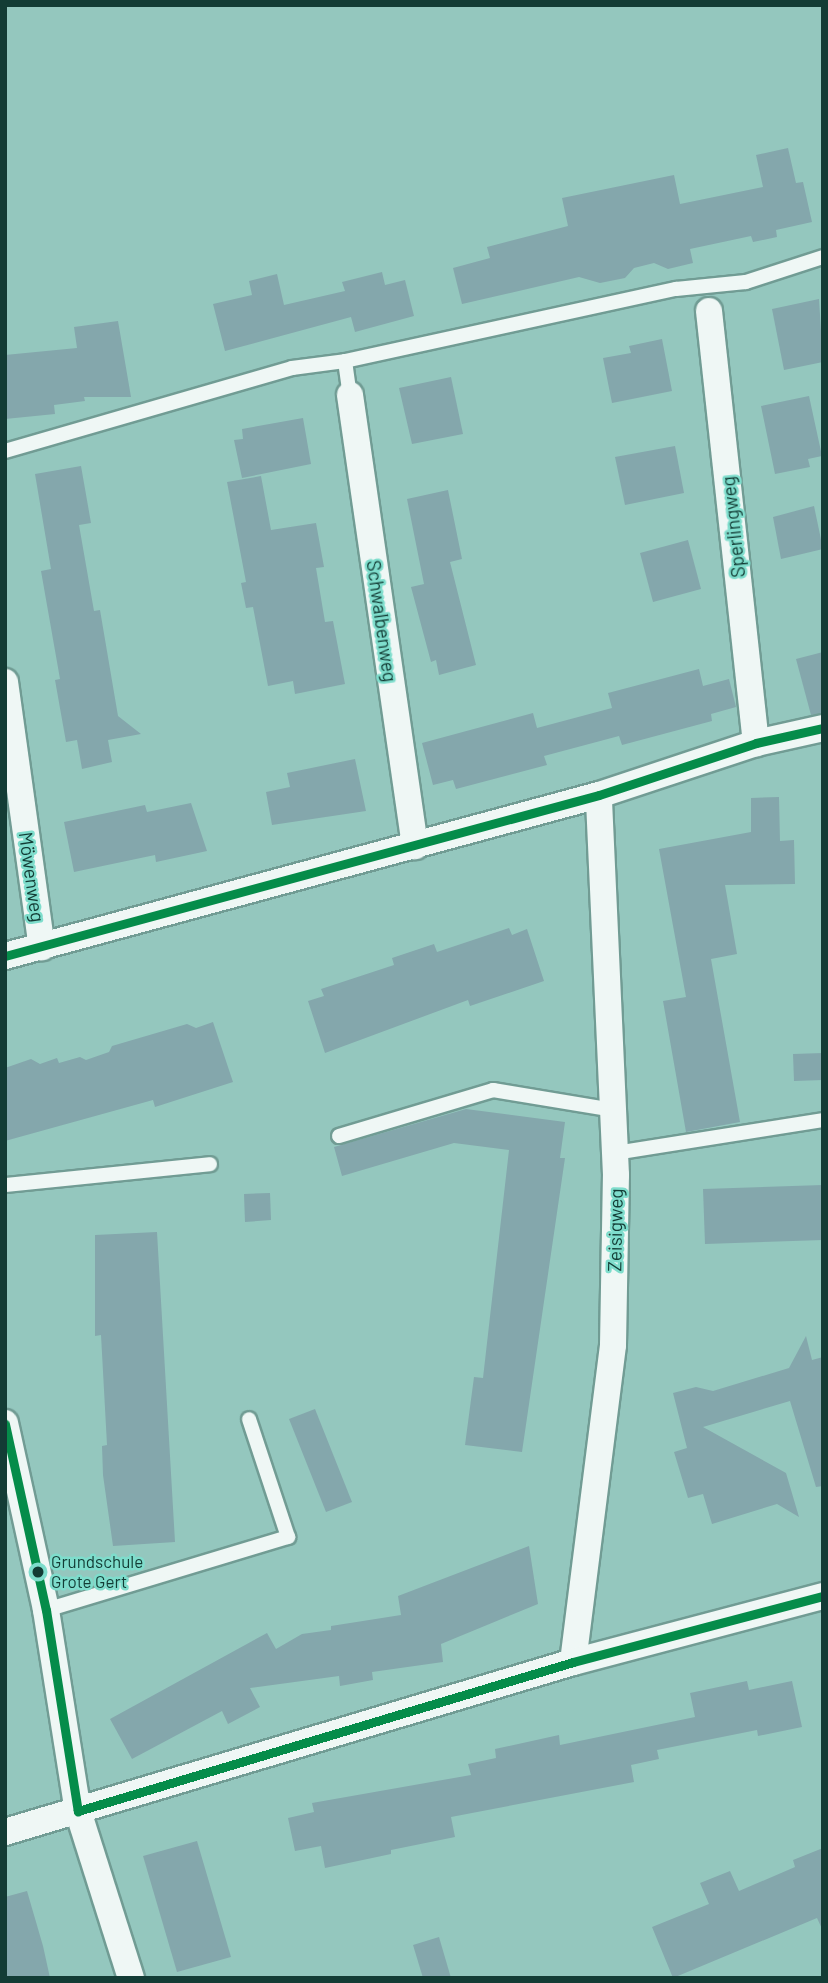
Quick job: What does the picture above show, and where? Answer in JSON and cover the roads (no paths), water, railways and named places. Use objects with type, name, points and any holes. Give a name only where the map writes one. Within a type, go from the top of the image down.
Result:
[{"type":"street","name":"Sperlingweg","points":[[709,299],[756,743]]},
{"type":"street","name":"Schwalbenweg","points":[[350,395],[415,846]]},
{"type":"street","name":"Möwenweg","points":[[5,681],[42,947]]},
{"type":"street","points":[[5,956],[599,795],[756,743],[823,728]]},
{"type":"street","name":"Zeisigweg","points":[[573,1662],[613,1345],[614,1110],[599,795]]},
{"type":"street","points":[[5,1423],[46,1610],[78,1811],[131,1978]]},
{"type":"street","points":[[5,1832],[573,1662],[823,1596]]},
{"type":"lane","points":[[5,451],[292,368],[709,299],[746,282],[823,257]]},
{"type":"lane","points":[[345,361],[350,395]]},
{"type":"lane","points":[[339,1136],[492,1090],[614,1110]]},
{"type":"lane","points":[[615,1153],[823,1120]]},
{"type":"lane","points":[[5,1185],[210,1164]]},
{"type":"lane","points":[[46,1610],[288,1537],[249,1419]]},
{"type":"place","name":"Grundschule Grote Gert","points":[[38,1572]]}]
